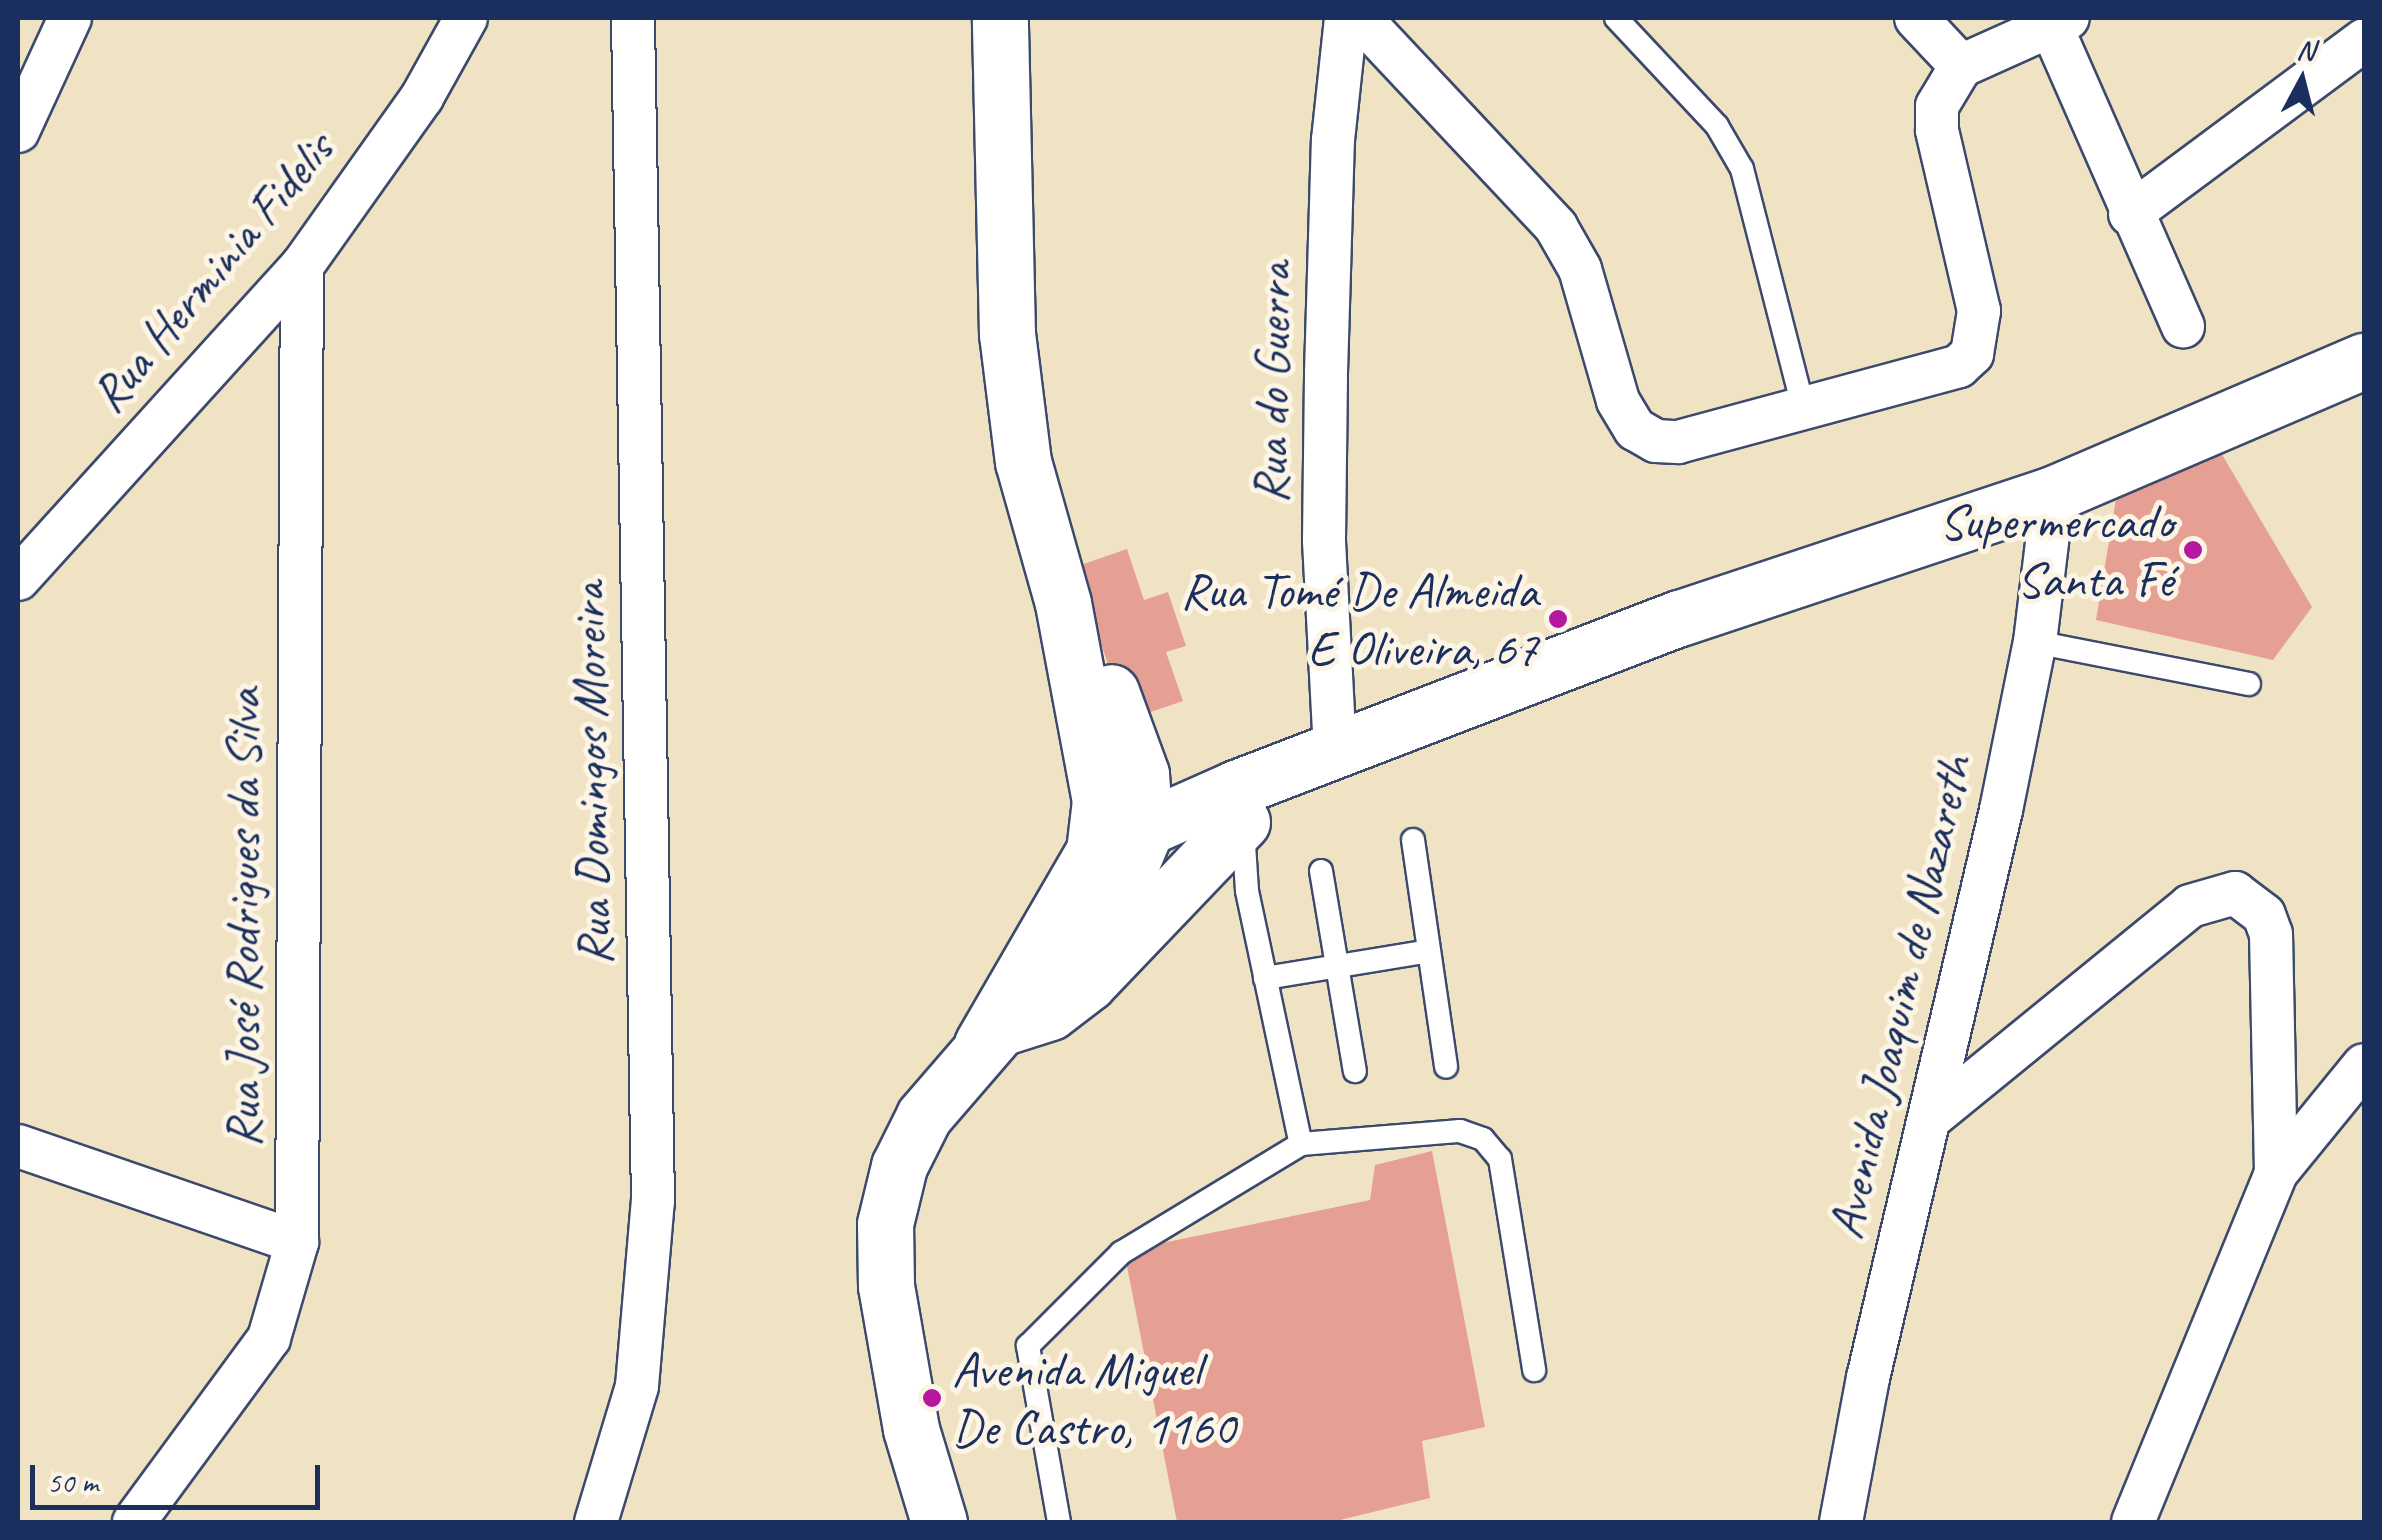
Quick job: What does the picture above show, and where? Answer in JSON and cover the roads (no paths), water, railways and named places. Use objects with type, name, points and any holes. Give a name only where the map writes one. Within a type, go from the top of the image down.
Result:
[{"type":"street","points":[[18,131],[70,18]]},
{"type":"street","name":"Rua Herminia Fidelis","points":[[18,579],[302,266],[422,97],[466,18]]},
{"type":"street","name":"Rua Domingos Moreira","points":[[596,1522],[637,1386],[653,1202],[633,18]]},
{"type":"street","points":[[1000,18],[1007,334],[1023,462],[1063,602],[1076,691],[1099,770],[1108,868]]},
{"type":"street","name":"Rua do Guerra","points":[[1335,751],[1324,540],[1326,373],[1334,140],[1346,18]]},
{"type":"street","points":[[1360,18],[1556,226],[1580,269],[1618,401],[1635,429],[1656,441],[1678,442],[1804,410],[1960,366],[1972,354],[1979,312],[1936,130],[1937,106],[1960,66],[2060,23],[2130,214],[2183,328]]},
{"type":"street","points":[[1916,18],[1960,66]]},
{"type":"street","points":[[2130,214],[2364,40]]},
{"type":"street","name":"Rua José Rodrigues da Silva","points":[[134,1522],[269,1338],[297,1242],[302,266]]},
{"type":"street","points":[[991,1036],[1017,974],[1070,900],[1145,831],[1335,751],[1680,618],[2053,494],[2364,361]]},
{"type":"street","name":"Avenida Joaquim de Nazareth","points":[[1841,1522],[1868,1378],[1934,1114],[2035,642],[2053,494]]},
{"type":"street","points":[[1063,602],[1095,646],[1141,774],[1145,831]]},
{"type":"street","points":[[938,1522],[908,1415],[886,1286],[885,1224],[899,1166],[924,1116],[991,1036],[1108,868],[1242,822],[1282,798],[1335,751]]},
{"type":"street","points":[[991,1036],[1050,1012],[1088,983],[1242,822]]},
{"type":"street","points":[[1934,1114],[2190,906],[2235,893],[2264,915],[2271,934],[2276,1173]]},
{"type":"street","points":[[2132,1522],[2276,1173],[2364,1065]]},
{"type":"street","points":[[18,1146],[297,1242]]},
{"type":"lane","points":[[1616,18],[1716,126],[1742,169],[1804,410]]},
{"type":"lane","points":[[2035,642],[2249,684]]},
{"type":"lane","points":[[1242,822],[1247,892],[1302,1144]]},
{"type":"lane","points":[[1413,840],[1446,1067]]},
{"type":"lane","points":[[1321,871],[1355,1071]]},
{"type":"lane","points":[[1265,978],[1429,951]]},
{"type":"lane","points":[[1059,1522],[1028,1346],[1121,1253],[1302,1144],[1460,1131],[1483,1139],[1500,1160],[1534,1370]]},
{"type":"place","name":"Supermercado Santa Fé","points":[[2193,550]]},
{"type":"place","name":"Rua Tomé De Almeida E Oliveira, 67","points":[[1558,619]]},
{"type":"place","name":"Avenida Miguel De Castro, 1160","points":[[932,1398]]}]
